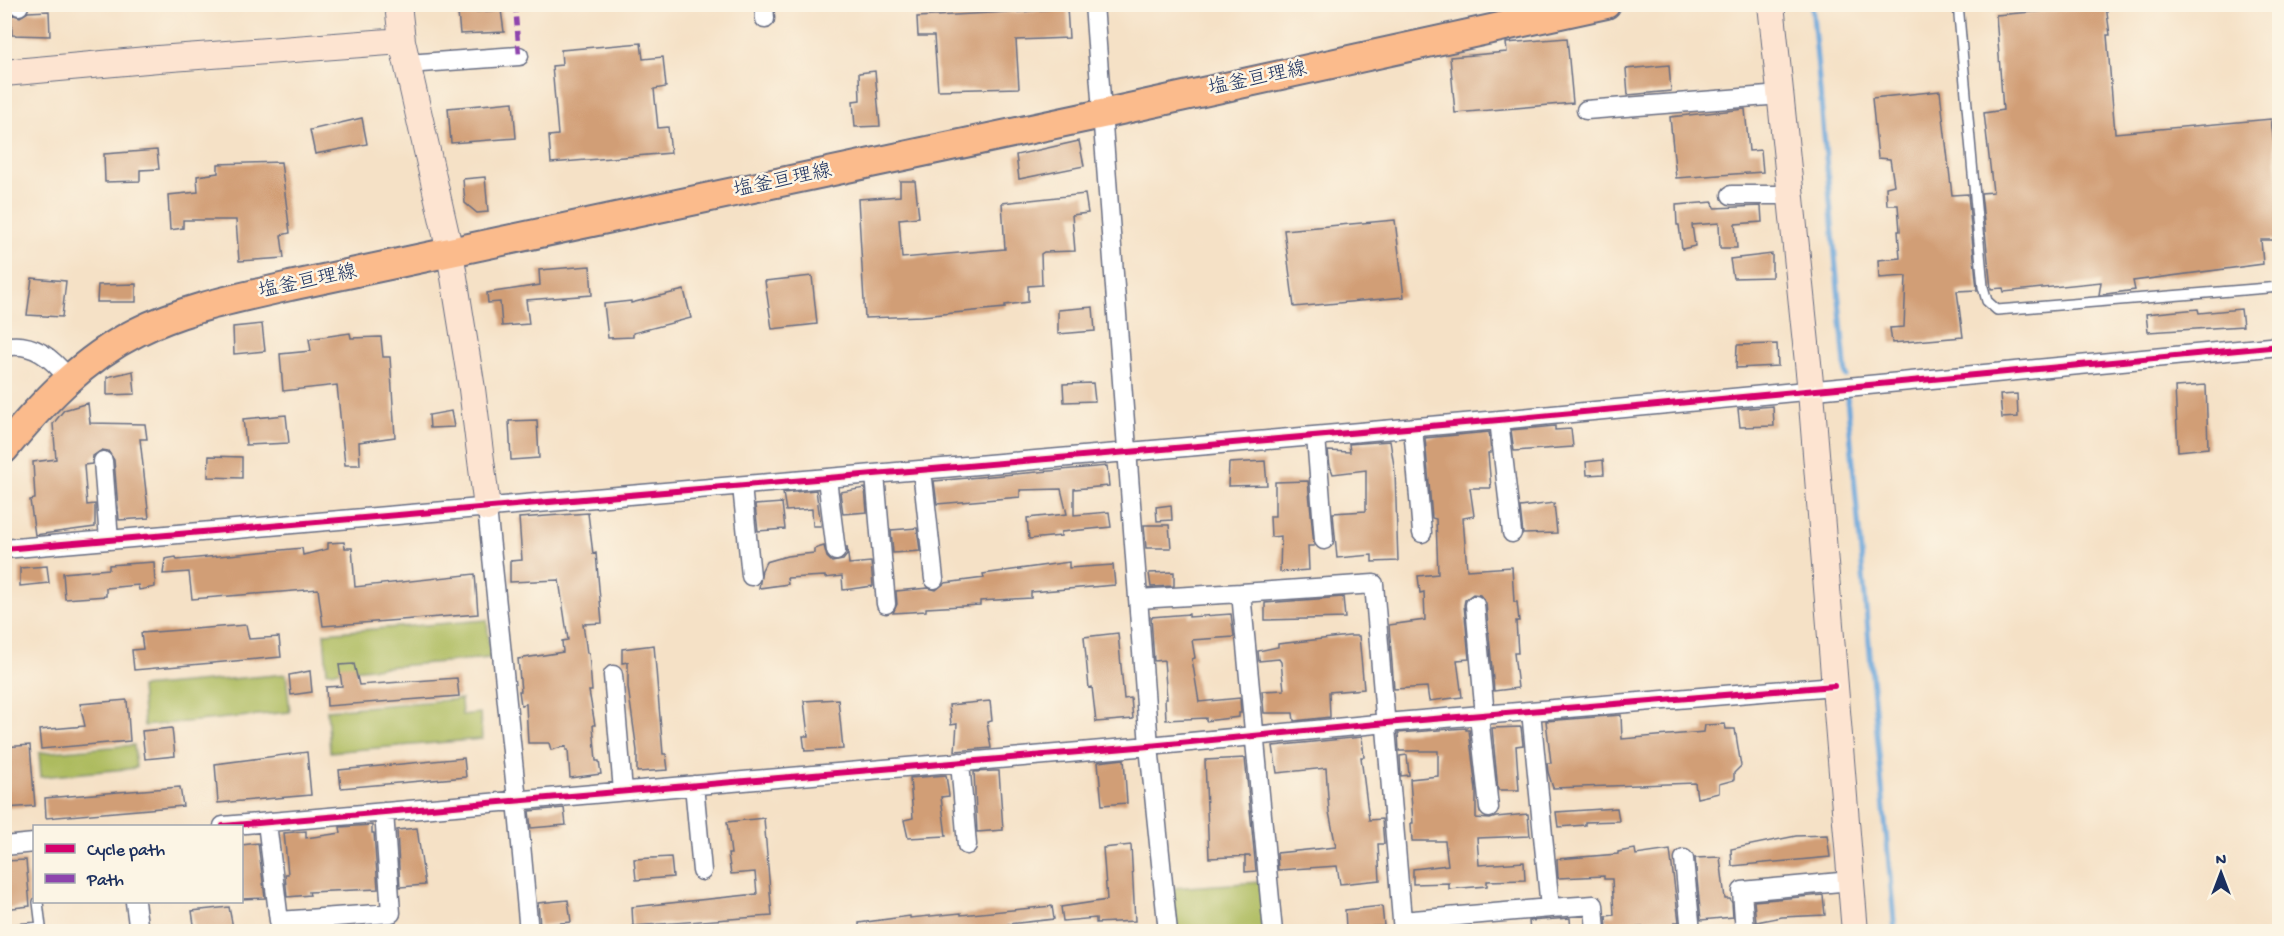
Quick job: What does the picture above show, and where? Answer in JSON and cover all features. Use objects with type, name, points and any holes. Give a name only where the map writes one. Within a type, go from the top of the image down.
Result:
[{"type":"main road","name":"塩釜亘理線","points":[[4,449],[30,418],[69,379],[101,353],[128,337],[173,317],[290,286],[1102,114],[1606,4]]},
{"type":"street","points":[[398,4],[404,53],[450,252],[472,389],[518,800],[529,932]]},
{"type":"street","points":[[1094,4],[1149,746],[1168,932]]},
{"type":"street","points":[[1771,4],[1811,392],[1855,932]]},
{"type":"street","points":[[4,72],[158,59],[404,53],[519,56]]},
{"type":"street","points":[[1586,110],[1781,95]]},
{"type":"street","points":[[1731,195],[1791,195]]},
{"type":"street","points":[[4,347],[30,346],[50,358],[69,379]]},
{"type":"street","points":[[4,549],[1499,420],[2280,346]]},
{"type":"street","points":[[1499,420],[1512,533]]},
{"type":"street","points":[[1413,427],[1422,533]]},
{"type":"street","points":[[1316,436],[1324,540]]},
{"type":"street","points":[[102,461],[109,540]]},
{"type":"street","points":[[922,470],[934,579]]},
{"type":"street","points":[[875,474],[886,604]]},
{"type":"street","points":[[827,479],[836,551]]},
{"type":"street","points":[[742,486],[751,576]]},
{"type":"street","points":[[1138,599],[1374,584],[1403,926],[1550,908],[1594,905],[1596,932]]},
{"type":"street","points":[[1241,593],[1273,932]]},
{"type":"street","points":[[1474,605],[1489,808]]},
{"type":"street","points":[[613,675],[623,791]]},
{"type":"street","points":[[238,825],[1149,746],[1385,723],[1834,686]]},
{"type":"street","points":[[1531,711],[1550,908]]},
{"type":"street","points":[[960,762],[967,845]]},
{"type":"street","points":[[694,785],[702,871]]},
{"type":"street","points":[[267,823],[279,921],[391,913],[384,812]]},
{"type":"street","points":[[4,846],[33,846]]},
{"type":"street","points":[[1684,859],[1691,932]]},
{"type":"street","points":[[1745,932],[1742,891],[1851,881]]},
{"type":"street","points":[[135,903],[139,932]]},
{"type":"lane","points":[[1958,4],[1983,287],[1987,301],[1997,310],[2280,287]]},
{"type":"lane","points":[[2278,4],[2280,22]]},
{"type":"lane","points":[[4,930],[41,927],[38,903]]},
{"type":"green space","points":[[487,620],[490,658],[327,672],[324,633]]},
{"type":"green space","points":[[286,674],[290,712],[144,726],[141,687]]},
{"type":"green space","points":[[461,699],[462,715],[480,713],[482,739],[330,752],[327,710]]},
{"type":"green space","points":[[134,745],[136,768],[41,777],[39,753]]},
{"type":"green space","points":[[1261,882],[1265,931],[1175,931],[1172,888]]},
{"type":"building","points":[[2106,6],[2110,35],[2107,35],[2115,133],[2271,119],[2280,196],[2280,240],[2261,240],[2263,264],[2133,281],[2135,290],[2099,295],[2101,282],[2004,292],[2003,288],[1991,289],[1981,193],[1993,192],[1984,113],[2003,110],[1996,15]]},
{"type":"building","points":[[1067,8],[1069,38],[1016,40],[1019,88],[938,90],[934,36],[918,36],[917,17]]},
{"type":"building","points":[[501,10],[504,32],[460,34],[458,13]]},
{"type":"building","points":[[49,11],[50,36],[12,35],[11,14],[20,17],[28,12]]},
{"type":"building","points":[[1567,38],[1573,103],[1455,113],[1450,57],[1507,52],[1506,43]]},
{"type":"building","points":[[641,43],[643,59],[663,57],[666,87],[654,89],[658,128],[668,127],[671,153],[551,163],[549,136],[558,135],[552,66],[562,65],[561,50]]},
{"type":"building","points":[[1669,65],[1671,91],[1628,95],[1626,69]]},
{"type":"building","points":[[875,71],[880,126],[855,127],[853,101],[860,100],[859,73]]},
{"type":"building","points":[[1940,91],[1952,195],[1968,194],[1977,290],[1957,291],[1963,337],[1892,343],[1890,328],[1904,327],[1906,276],[1879,278],[1878,260],[1900,258],[1898,231],[1900,231],[1898,205],[1887,205],[1886,187],[1894,185],[1890,159],[1878,158],[1872,98]]},
{"type":"building","points":[[513,102],[516,138],[451,143],[448,108]]},
{"type":"building","points":[[1745,109],[1749,151],[1761,150],[1763,172],[1676,178],[1670,117]]},
{"type":"building","points":[[362,118],[367,144],[315,154],[310,130]]},
{"type":"building","points":[[1079,141],[1084,166],[1019,179],[1016,155]]},
{"type":"building","points":[[157,150],[159,169],[140,170],[140,181],[105,182],[104,154]]},
{"type":"building","points":[[281,162],[290,233],[281,235],[284,258],[239,261],[236,220],[183,220],[183,228],[170,230],[168,195],[198,192],[197,176],[218,173],[218,164]]},
{"type":"building","points":[[485,177],[488,212],[477,213],[465,203],[463,179]]},
{"type":"building","points":[[900,181],[915,181],[919,217],[899,219],[902,258],[1005,249],[1002,203],[1085,194],[1088,213],[1072,215],[1075,251],[1041,254],[1042,285],[1028,286],[1028,302],[1005,305],[1005,308],[922,316],[865,318],[858,199],[900,196]]},
{"type":"building","points":[[1713,202],[1714,208],[1761,206],[1762,222],[1735,224],[1737,248],[1720,248],[1719,223],[1692,225],[1695,246],[1682,249],[1676,205]]},
{"type":"building","points":[[1395,220],[1404,297],[1294,307],[1284,230]]},
{"type":"building","points":[[1772,254],[1772,277],[1733,278],[1730,259]]},
{"type":"building","points":[[590,266],[592,295],[526,300],[529,324],[502,326],[500,302],[488,303],[487,293],[540,285],[539,270]]},
{"type":"building","points":[[812,276],[817,324],[772,329],[765,281]]},
{"type":"building","points":[[32,278],[66,281],[62,317],[27,315]]},
{"type":"building","points":[[136,284],[136,302],[97,302],[98,285]]},
{"type":"building","points":[[684,290],[691,318],[633,333],[633,337],[608,338],[604,304],[631,301],[631,303]]},
{"type":"building","points":[[1093,307],[1095,331],[1058,334],[1058,310]]},
{"type":"building","points":[[2198,309],[2199,313],[2241,309],[2243,326],[2148,332],[2146,314]]},
{"type":"building","points":[[262,324],[265,351],[234,354],[233,327]]},
{"type":"building","points":[[350,333],[351,338],[381,337],[383,357],[390,357],[395,437],[359,442],[360,465],[345,465],[337,385],[283,391],[280,354],[311,351],[309,339]]},
{"type":"building","points":[[1777,344],[1778,366],[1736,368],[1737,345]]},
{"type":"building","points":[[133,371],[135,394],[107,395],[107,377]]},
{"type":"building","points":[[1093,383],[1095,401],[1064,402],[1063,384]]},
{"type":"building","points":[[2206,385],[2208,448],[2178,451],[2175,387]]},
{"type":"building","points":[[2017,394],[2018,417],[2002,418],[2000,395]]},
{"type":"building","points":[[88,403],[90,423],[145,424],[147,439],[140,439],[149,518],[119,520],[114,460],[108,451],[102,450],[93,456],[92,464],[84,465],[87,505],[95,504],[95,527],[35,535],[30,500],[35,499],[33,462],[56,459],[53,424],[64,410]]},
{"type":"building","points":[[1773,406],[1774,426],[1740,427],[1738,409]]},
{"type":"building","points":[[451,411],[454,427],[430,428],[429,415]]},
{"type":"building","points":[[286,415],[289,443],[246,445],[243,419]]},
{"type":"building","points":[[537,420],[539,458],[511,460],[509,421]]},
{"type":"building","points":[[1555,426],[1555,430],[1571,429],[1573,447],[1514,451],[1511,430]]},
{"type":"building","points":[[1489,432],[1491,488],[1470,488],[1474,516],[1463,518],[1467,570],[1512,567],[1514,602],[1517,602],[1519,621],[1516,621],[1518,653],[1514,653],[1518,688],[1494,691],[1486,603],[1480,595],[1473,594],[1465,600],[1464,605],[1469,659],[1457,660],[1462,697],[1429,701],[1427,687],[1394,689],[1389,625],[1425,620],[1424,592],[1420,593],[1418,576],[1438,574],[1436,519],[1432,518],[1425,438]]},
{"type":"building","points":[[1390,441],[1395,472],[1398,561],[1372,562],[1372,555],[1337,558],[1333,513],[1366,511],[1366,470],[1333,474],[1328,451],[1350,452],[1349,444]]},
{"type":"building","points":[[209,456],[242,457],[242,478],[208,477]]},
{"type":"building","points":[[1603,460],[1604,474],[1587,475],[1586,462]]},
{"type":"building","points":[[1265,461],[1267,485],[1228,486],[1229,463]]},
{"type":"building","points":[[1107,466],[1109,486],[1074,489],[1074,515],[1109,512],[1111,527],[1061,532],[1061,536],[1029,539],[1027,518],[1067,514],[1061,489],[1020,490],[1020,497],[937,504],[934,481]]},
{"type":"building","points":[[1308,481],[1314,546],[1308,546],[1309,570],[1280,572],[1281,536],[1271,537],[1270,516],[1275,516],[1275,482]]},
{"type":"building","points":[[865,488],[867,512],[843,514],[840,492]]},
{"type":"building","points":[[816,490],[821,526],[813,526],[812,509],[786,511],[783,493]]},
{"type":"building","points":[[782,503],[785,529],[758,531],[755,505]]},
{"type":"building","points":[[1554,503],[1557,533],[1523,534],[1520,507]]},
{"type":"building","points":[[1171,505],[1172,520],[1157,521],[1156,507]]},
{"type":"building","points":[[588,513],[593,554],[596,553],[602,623],[583,624],[587,653],[589,653],[592,691],[589,691],[595,725],[593,725],[596,761],[599,761],[601,774],[570,778],[566,746],[551,750],[549,743],[528,743],[526,704],[521,705],[519,691],[521,691],[518,659],[563,652],[562,641],[568,640],[559,580],[510,582],[510,561],[522,560],[519,518]]},
{"type":"building","points":[[1144,525],[1169,525],[1171,548],[1146,548]]},
{"type":"building","points":[[917,528],[920,551],[893,553],[891,530]]},
{"type":"building","points":[[344,542],[345,548],[352,548],[355,587],[475,574],[478,614],[323,626],[318,589],[192,599],[189,572],[163,574],[165,559],[176,557],[177,560],[302,548],[303,555],[328,549],[328,543]]},
{"type":"building","points":[[824,546],[827,557],[832,562],[843,560],[847,555],[847,546],[849,564],[871,562],[873,586],[843,590],[842,576],[825,578],[825,576],[787,578],[788,584],[759,588],[766,562],[787,556],[814,553],[814,549]]},
{"type":"building","points":[[154,562],[155,587],[139,590],[138,585],[106,588],[106,596],[65,599],[63,573],[109,569],[109,565]]},
{"type":"building","points":[[1069,562],[1069,568],[1113,565],[1115,585],[1031,592],[1031,598],[980,601],[980,605],[926,608],[926,611],[893,613],[897,604],[896,591],[928,588],[936,590],[945,583],[984,578],[983,574]]},
{"type":"building","points":[[47,566],[49,583],[20,586],[20,568]]},
{"type":"building","points":[[1174,572],[1174,586],[1151,587],[1149,573]]},
{"type":"building","points":[[1343,597],[1345,618],[1265,620],[1265,603]]},
{"type":"building","points":[[1189,614],[1189,617],[1231,614],[1234,637],[1192,640],[1195,658],[1192,659],[1199,702],[1240,698],[1239,717],[1206,721],[1206,718],[1166,720],[1164,660],[1154,661],[1151,617]]},
{"type":"building","points":[[246,625],[249,639],[279,637],[281,657],[134,670],[132,650],[143,649],[141,633]]},
{"type":"building","points":[[1118,633],[1124,699],[1131,698],[1133,719],[1096,722],[1092,687],[1089,688],[1084,637]]},
{"type":"building","points":[[1359,636],[1364,689],[1329,692],[1330,717],[1294,721],[1293,713],[1264,713],[1262,691],[1284,690],[1279,659],[1259,661],[1258,651],[1278,647],[1278,644]]},
{"type":"building","points":[[654,645],[663,754],[666,754],[668,770],[637,772],[637,751],[628,687],[628,662],[622,663],[622,649]]},
{"type":"building","points":[[354,664],[359,685],[457,678],[459,696],[327,706],[326,687],[342,686],[339,665]]},
{"type":"building","points":[[310,671],[312,692],[291,695],[289,675]]},
{"type":"building","points":[[838,699],[843,749],[805,751],[803,736],[808,736],[804,701]]},
{"type":"building","points":[[127,700],[130,741],[41,749],[39,730],[85,726],[80,704]]},
{"type":"building","points":[[990,701],[992,721],[987,722],[991,748],[955,751],[957,724],[951,725],[949,705]]},
{"type":"building","points":[[1621,715],[1622,739],[1704,732],[1705,725],[1725,724],[1726,729],[1735,729],[1741,766],[1734,773],[1734,780],[1719,784],[1719,793],[1697,798],[1695,783],[1553,788],[1547,763],[1551,763],[1546,721]]},
{"type":"building","points":[[1521,727],[1523,745],[1516,746],[1519,790],[1498,790],[1492,728]]},
{"type":"building","points":[[172,728],[175,756],[145,759],[142,731]]},
{"type":"building","points":[[1466,728],[1469,730],[1476,791],[1476,818],[1490,819],[1528,814],[1530,836],[1477,838],[1479,865],[1524,862],[1525,880],[1487,881],[1487,886],[1449,889],[1449,883],[1413,884],[1413,869],[1448,865],[1445,841],[1412,841],[1410,779],[1438,776],[1438,751],[1399,751],[1398,733]]},
{"type":"building","points":[[1362,737],[1364,757],[1361,757],[1369,820],[1382,819],[1384,844],[1378,844],[1380,880],[1340,884],[1337,866],[1278,870],[1277,853],[1336,847],[1329,812],[1326,768],[1277,773],[1273,746]]},
{"type":"building","points":[[30,745],[35,806],[4,808],[4,747]]},
{"type":"building","points":[[307,752],[311,795],[218,803],[215,764]]},
{"type":"building","points":[[1407,755],[1409,775],[1401,776],[1400,756]]},
{"type":"building","points":[[464,758],[466,777],[341,788],[339,770]]},
{"type":"building","points":[[1245,758],[1256,871],[1245,872],[1245,856],[1209,858],[1205,760]]},
{"type":"building","points":[[1124,759],[1127,803],[1102,805],[1098,762]]},
{"type":"building","points":[[999,771],[1003,830],[977,832],[974,772]]},
{"type":"building","points":[[946,775],[949,796],[941,797],[946,836],[908,838],[904,820],[913,818],[910,778]]},
{"type":"building","points":[[180,787],[183,806],[46,818],[45,798]]},
{"type":"building","points":[[564,808],[566,825],[531,828],[529,811]]},
{"type":"building","points":[[1617,808],[1619,821],[1585,822],[1585,825],[1558,827],[1556,812]]},
{"type":"building","points":[[764,818],[772,916],[633,926],[632,907],[757,894],[755,872],[731,874],[727,822]]},
{"type":"building","points":[[372,825],[378,889],[309,892],[310,895],[287,897],[285,874],[288,874],[284,833],[306,831],[306,838],[341,833],[340,827]]},
{"type":"building","points":[[417,828],[425,885],[400,887],[397,830]]},
{"type":"building","points":[[1827,835],[1830,857],[1732,866],[1731,849],[1796,836]]},
{"type":"building","points":[[258,843],[265,898],[243,899],[243,845]]},
{"type":"building","points":[[1131,845],[1135,921],[1096,923],[1096,918],[1063,921],[1061,907],[1107,900],[1103,848]]},
{"type":"building","points":[[1635,849],[1636,855],[1670,850],[1679,922],[1674,922],[1675,932],[1644,932],[1644,927],[1607,930],[1606,916],[1614,915],[1612,879],[1604,879],[1604,876],[1558,878],[1557,859],[1618,854],[1618,852]]},
{"type":"building","points":[[671,857],[673,877],[636,880],[634,859]]},
{"type":"building","points":[[1720,857],[1725,899],[1730,899],[1732,903],[1733,917],[1701,920],[1695,858]]},
{"type":"building","points":[[26,860],[30,906],[4,909],[4,861]]},
{"type":"building","points":[[1823,895],[1825,915],[1782,917],[1756,922],[1754,901]]},
{"type":"building","points":[[568,900],[571,922],[540,925],[538,903]]},
{"type":"building","points":[[1052,906],[1054,919],[1008,924],[1009,932],[859,932],[859,923],[910,916],[910,918],[961,913],[961,915]]},
{"type":"building","points":[[1382,906],[1384,926],[1346,928],[1345,910]]},
{"type":"building","points":[[229,907],[233,928],[195,931],[192,911]]},
{"type":"building","points":[[1570,918],[1571,932],[1530,932],[1529,921]]},
{"type":"waterway","points":[[1812,4],[1846,376]]},
{"type":"waterway","points":[[1847,397],[1895,932]]},
{"type":"marked path","points":[[515,4],[519,56]]},
{"type":"cycle path","points":[[4,549],[1499,420],[2280,346]]},
{"type":"cycle path","points":[[235,825],[1149,746],[1397,722],[1834,686]]}]
